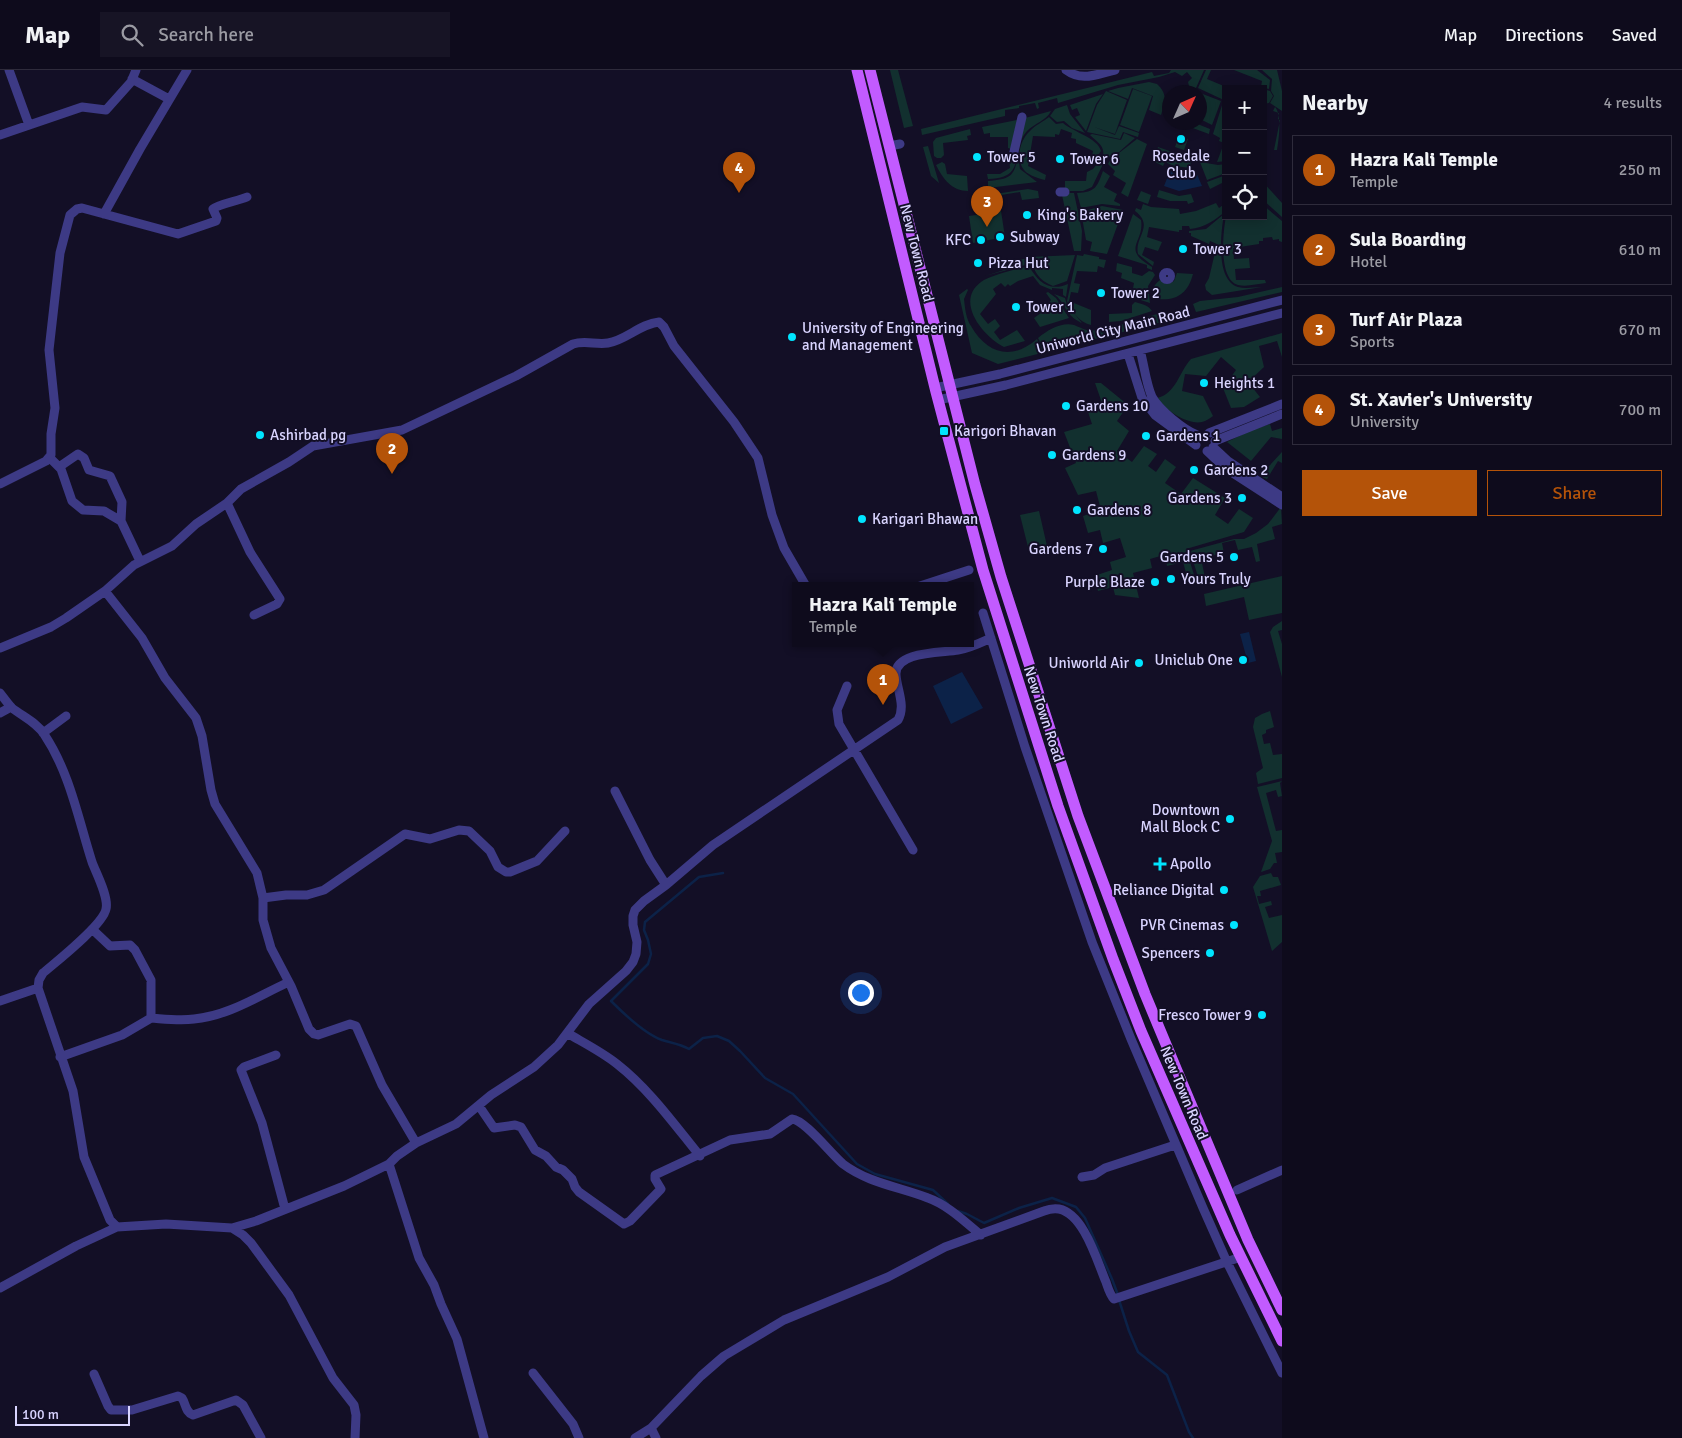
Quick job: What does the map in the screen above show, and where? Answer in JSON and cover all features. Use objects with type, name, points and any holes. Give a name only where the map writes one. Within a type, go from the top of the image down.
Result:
[{"type":"main road","name":"New Town Road","points":[[857,70],[938,400],[983,570],[1058,806],[1113,959],[1138,1022],[1204,1176],[1282,1341]]},
{"type":"main road","name":"New Town Road","points":[[870,70],[894,145],[976,485],[1001,577],[1038,676],[1078,816],[1146,994],[1248,1240],[1282,1310]]},
{"type":"street","points":[[9,70],[29,124]]},
{"type":"street","points":[[104,214],[187,70]]},
{"type":"street","points":[[1069,73],[1086,77],[1115,70]]},
{"type":"street","points":[[0,135],[82,107],[106,110],[134,74],[170,99]]},
{"type":"street","points":[[1013,156],[1022,117]]},
{"type":"street","points":[[121,521],[104,511],[83,510],[72,500],[69,488],[59,467],[50,458],[51,430],[55,408],[49,350],[50,335],[60,253],[68,219],[72,212],[82,208],[178,234],[216,221],[217,218],[213,209],[215,206],[232,203],[248,197]]},
{"type":"street","name":"Uniworld City Main Road","points":[[935,388],[1000,374],[1282,300]]},
{"type":"street","points":[[1272,302],[1279,313]]},
{"type":"street","name":"Uniworld City Main Road","points":[[938,400],[1128,354],[1279,313]]},
{"type":"street","points":[[0,648],[51,627],[66,618],[105,591],[140,561],[172,546],[196,524],[227,503],[236,493],[313,446],[402,430],[516,376],[573,344],[582,341],[612,342],[650,323],[659,322],[664,327],[674,346],[734,422],[758,458],[772,515],[784,548],[804,582]]},
{"type":"street","points":[[1140,350],[1152,397],[1162,410],[1197,436]]},
{"type":"street","points":[[1128,354],[1142,398],[1168,425],[1200,450],[1282,414]]},
{"type":"street","points":[[1196,445],[1197,436],[1203,432],[1209,433],[1282,404]]},
{"type":"street","points":[[1209,433],[1212,446],[1225,468],[1282,505]]},
{"type":"street","points":[[1212,446],[1228,461],[1282,497]]},
{"type":"street","points":[[59,467],[78,454],[84,458],[88,470],[110,476],[122,502],[121,521],[140,561]]},
{"type":"street","points":[[0,484],[50,458]]},
{"type":"street","points":[[227,503],[250,552],[280,599],[277,604],[254,615]]},
{"type":"street","points":[[932,582],[969,570]]},
{"type":"street","points":[[105,591],[139,633],[165,678],[196,718],[202,736],[215,804],[254,867],[259,879],[263,898],[263,920],[273,953],[289,982],[308,1029],[318,1035],[350,1024],[356,1026],[382,1085],[416,1143]]},
{"type":"street","points":[[983,613],[1025,747],[1092,942],[1131,1040],[1226,1262],[1282,1373]]},
{"type":"street","points":[[974,645],[991,638]]},
{"type":"street","points":[[0,1288],[76,1246],[117,1227],[166,1224],[232,1228],[256,1221],[344,1186],[389,1164],[416,1143],[449,1129],[491,1095],[546,1058],[589,1004],[626,971],[633,962],[636,948],[633,925],[635,910],[644,901],[713,845],[759,812],[898,720],[901,714],[896,667],[901,662],[919,655],[970,647]]},
{"type":"street","points":[[847,686],[837,710],[839,724],[913,850]]},
{"type":"street","points":[[0,694],[11,707],[34,723],[44,733],[71,789],[92,861],[107,902],[106,910],[92,929],[43,973],[39,980],[38,988],[73,1092],[87,1167],[110,1220],[117,1227]]},
{"type":"street","points":[[0,713],[11,707]]},
{"type":"street","points":[[44,733],[66,716]]},
{"type":"street","points":[[615,791],[650,860],[666,885]]},
{"type":"street","points":[[263,898],[307,895],[324,890],[405,834],[430,839],[459,830],[469,831],[490,851],[498,867],[506,872],[510,872],[537,861],[565,831]]},
{"type":"street","points":[[92,929],[110,946],[130,945],[135,950],[151,980],[151,1018]]},
{"type":"street","points":[[60,1057],[122,1035],[151,1018],[184,1020],[209,1017],[222,1013],[289,982]]},
{"type":"street","points":[[0,1001],[38,988]]},
{"type":"street","points":[[567,1033],[610,1059],[635,1079],[700,1156]]},
{"type":"street","points":[[276,1055],[244,1067],[241,1070],[262,1123],[285,1209]]},
{"type":"street","points":[[479,1106],[494,1128],[521,1127],[535,1150],[546,1156],[556,1167],[563,1170],[572,1179],[576,1189],[624,1224],[630,1221],[662,1190],[654,1178],[655,1175],[700,1156],[730,1140],[770,1134],[789,1121],[797,1120],[850,1168],[896,1189],[928,1198],[938,1203],[981,1234]]},
{"type":"street","points":[[1082,1177],[1094,1175],[1105,1168],[1176,1145]]},
{"type":"street","points":[[389,1164],[419,1258],[434,1285],[440,1304],[458,1339],[484,1438]]},
{"type":"street","points":[[1237,1190],[1282,1170]]},
{"type":"street","points":[[635,1438],[651,1428],[700,1376],[724,1356],[784,1320],[888,1277],[945,1247],[1053,1208],[1067,1212],[1082,1229],[1116,1299],[1241,1257]]},
{"type":"street","points":[[232,1228],[251,1243],[295,1304],[334,1378],[354,1405],[356,1416],[355,1438]]},
{"type":"street","points":[[533,1373],[568,1418],[579,1438]]},
{"type":"street","points":[[94,1374],[111,1410],[132,1410],[178,1396],[182,1398],[186,1409],[193,1415],[236,1400],[243,1405],[261,1438]]},
{"type":"street","points":[[651,1428],[656,1438]]},
{"type":"green space","points":[[890,70],[898,70],[913,126],[904,128]]},
{"type":"green space","points":[[1171,70],[1204,70],[1197,85],[1189,85],[1188,82],[1192,78],[1187,72],[1182,76],[1175,72],[1118,85],[1058,103],[1057,98],[1038,103],[1039,108],[1037,109],[1035,103],[1019,106],[1019,108],[1005,110],[1005,116],[922,135],[921,129],[1152,72],[1154,76],[1169,73]]},
{"type":"green space","points":[[1206,70],[1211,70],[1207,79],[1222,85],[1222,99],[1207,92],[1207,85],[1199,85]]},
{"type":"green space","points":[[1234,70],[1257,70],[1270,80],[1269,89],[1267,88],[1267,85],[1261,85],[1262,81]]},
{"type":"green space","points":[[1262,70],[1277,70],[1282,91],[1282,111],[1270,103],[1274,96],[1271,91],[1272,79]]},
{"type":"green space","points":[[1149,82],[1157,84],[1162,90],[1161,115],[1149,110],[1153,96],[1132,88],[1128,99],[1108,91]]},
{"type":"green space","points":[[1133,89],[1152,96],[1139,132],[1120,125]]},
{"type":"green space","points":[[1267,90],[1273,96],[1267,103]]},
{"type":"green space","points":[[1106,91],[1127,100],[1115,134],[1094,127],[1115,135],[1119,126],[1139,133],[1138,137],[1123,132],[1120,139],[1087,132],[1097,105]]},
{"type":"green space","points":[[1103,94],[1096,104],[1086,131],[1075,117],[1080,115],[1077,108],[1072,110],[1070,105]]},
{"type":"green space","points":[[1207,96],[1221,101],[1212,125],[1207,122]]},
{"type":"green space","points":[[1067,105],[1070,114],[1085,133],[1072,128],[1064,121],[1057,122],[1050,116],[1055,109]]},
{"type":"green space","points":[[1222,105],[1222,142],[1219,141],[1220,138],[1213,134]]},
{"type":"green space","points":[[1051,111],[1027,131],[1019,147],[1013,169],[1000,178],[988,179],[987,174],[1000,174],[1010,168],[1009,158],[1015,159],[1025,118]]},
{"type":"green space","points":[[1049,117],[1056,124],[1063,123],[1095,142],[1101,151],[1094,161],[1091,160],[1093,151],[1076,143],[1076,139],[1071,138],[1072,133],[1061,129],[1059,135],[1055,134],[1055,137],[1033,136],[1028,166],[1046,175],[1045,180],[1026,172],[1022,167],[1019,157],[1022,143],[1027,134]]},
{"type":"green space","points":[[1017,120],[1011,149],[1008,148],[1008,137],[990,137],[990,133],[984,134],[982,127]]},
{"type":"green space","points":[[1279,123],[1277,150],[1274,150]]},
{"type":"green space","points":[[1207,128],[1210,129],[1209,134],[1198,130],[1207,130]]},
{"type":"green space","points":[[970,129],[971,135],[967,136],[968,140],[943,143],[944,155],[941,158],[934,156],[933,142],[936,138]]},
{"type":"green space","points":[[1124,133],[1135,138],[1119,152],[1107,158],[1103,155],[1101,146],[1090,135],[1121,140]]},
{"type":"green space","points":[[1179,136],[1188,139],[1184,150],[1175,147]]},
{"type":"green space","points":[[1137,139],[1147,144],[1128,197],[1121,193],[1126,183],[1113,175],[1115,171],[1108,164],[1110,160]]},
{"type":"green space","points":[[928,146],[939,183],[931,176],[923,147]]},
{"type":"green space","points":[[1158,147],[1190,158],[1191,168],[1174,166],[1165,162],[1163,166],[1153,161]]},
{"type":"green space","points":[[1222,148],[1222,161],[1217,162]]},
{"type":"green space","points":[[1018,156],[1020,169],[1037,182],[988,188],[988,181],[1006,178],[1012,173]]},
{"type":"green space","points":[[1102,158],[1105,160],[1092,187],[1083,191],[1065,191],[1065,181],[1086,181],[1087,172],[1093,169]]},
{"type":"green space","points":[[942,162],[945,164],[947,174],[967,176],[968,191],[957,189],[945,179],[936,165]]},
{"type":"green space","points":[[1200,162],[1222,164],[1222,174],[1207,180]]},
{"type":"green space","points":[[1103,171],[1110,176],[1104,187],[1117,194],[1114,201],[1120,204],[1120,206],[1102,204],[1081,208],[1077,193],[1095,188]]},
{"type":"green space","points":[[1222,176],[1222,183],[1210,189],[1207,182]]},
{"type":"green space","points":[[1267,186],[1282,203],[1282,217],[1267,204]]},
{"type":"green space","points":[[1028,189],[1038,191],[1039,198],[1022,200],[1020,192],[989,197],[988,195]]},
{"type":"green space","points":[[1159,190],[1179,196],[1191,194],[1194,202],[1188,204],[1187,201],[1170,201],[1157,197]]},
{"type":"green space","points":[[1141,191],[1151,195],[1148,204],[1137,200]]},
{"type":"green space","points":[[1074,193],[1082,231],[1081,251],[1074,251],[1062,195]]},
{"type":"green space","points":[[1216,203],[1219,208],[1222,206],[1222,214],[1200,227],[1190,229],[1189,226],[1182,226],[1182,230],[1179,230],[1179,232],[1149,227],[1147,237],[1162,242],[1158,251],[1145,247],[1142,255],[1154,262],[1153,266],[1138,254],[1139,242],[1144,227],[1141,216],[1135,211],[1136,208],[1141,210],[1143,204],[1151,207],[1179,209],[1180,214],[1196,211]]},
{"type":"green space","points":[[1102,206],[1123,210],[1107,254],[1090,251],[1092,242],[1086,240],[1081,212]]},
{"type":"green space","points":[[1267,208],[1282,221],[1282,242],[1279,239],[1273,240],[1272,237],[1263,238],[1263,241],[1259,241],[1259,244],[1233,248],[1234,259],[1249,258],[1250,268],[1235,269],[1236,280],[1265,280],[1266,283],[1248,286],[1238,285],[1232,281],[1227,274],[1223,254],[1226,220],[1267,220]]},
{"type":"green space","points":[[1001,211],[1005,237],[973,243],[969,216]]},
{"type":"green space","points":[[1133,214],[1141,220],[1140,234],[1136,245],[1137,255],[1152,267],[1152,270],[1147,268],[1147,265],[1118,256]]},
{"type":"green space","points":[[1222,216],[1221,255],[1226,275],[1231,283],[1238,287],[1262,287],[1212,295],[1206,290],[1205,285],[1209,278],[1217,244],[1210,241],[1209,244],[1191,236],[1189,231],[1206,229]]},
{"type":"green space","points":[[1084,254],[1106,260],[1104,268],[1098,266],[1097,272],[1077,271],[1074,283],[1080,284],[1078,293],[1071,292],[1069,301],[1091,310],[1091,325],[1083,322],[1076,316],[1067,301],[1077,255],[1083,256]]},
{"type":"green space","points":[[1075,255],[1067,281],[1053,286],[1037,274],[1030,257]]},
{"type":"green space","points":[[1027,258],[1029,264],[985,276],[1017,266],[1016,261]]},
{"type":"green space","points":[[1117,263],[1132,267],[1132,273],[1142,276],[1149,271],[1153,272],[1155,275],[1148,286],[1150,303],[1128,296],[1128,294],[1132,294],[1134,283],[1121,278],[1122,273],[1116,271]]},
{"type":"green space","points":[[1029,266],[1036,277],[1045,284],[1055,287],[1068,284],[1066,297],[1063,295],[1063,289],[1052,288],[1052,290],[1040,285],[1033,276],[1010,286],[1008,284],[1005,287],[1001,283],[993,289],[996,294],[980,314],[988,324],[995,319],[1000,326],[994,332],[1000,340],[1017,330],[1025,341],[1004,347],[981,327],[971,309],[970,299],[973,290],[985,279]]},
{"type":"green space","points":[[1177,273],[1193,274],[1185,291],[1171,299],[1158,299],[1153,291],[1155,285],[1160,280],[1170,283],[1174,281]]},
{"type":"green space","points":[[1282,287],[1282,292],[1196,312],[1193,304],[1200,301],[1238,297]]},
{"type":"green space","points":[[967,289],[964,299],[968,320],[977,336],[992,348],[1009,352],[1028,346],[1037,339],[1045,347],[1061,348],[998,364],[972,353],[959,295]]},
{"type":"green space","points":[[1048,292],[1056,298],[1069,318],[1040,327],[1034,318],[1041,313],[1051,300],[1046,293]]},
{"type":"green space","points":[[1054,294],[1065,298],[1067,305],[1082,323],[1072,317]]},
{"type":"green space","points":[[1135,302],[1147,306],[1152,311],[1121,321],[1109,322],[1109,314],[1132,313],[1132,305]]},
{"type":"green space","points":[[1161,314],[1162,322],[1068,346],[1067,342],[1059,343],[1060,346],[1047,347],[1038,338],[1050,330],[1064,325],[1069,324],[1090,330],[1104,329]]},
{"type":"green space","points":[[1282,333],[1282,357],[1277,341],[1259,346],[1264,367],[1248,382],[1260,397],[1244,407],[1231,408],[1223,388],[1236,370],[1221,357],[1206,376],[1185,374],[1182,391],[1203,396],[1213,416],[1209,419],[1196,422],[1183,419],[1171,412],[1157,398],[1169,392],[1191,359]]},
{"type":"green space","points":[[1095,383],[1101,383],[1128,405],[1117,421],[1129,431],[1117,451],[1132,462],[1144,446],[1157,454],[1148,466],[1156,472],[1165,459],[1176,467],[1165,483],[1181,494],[1193,478],[1225,498],[1215,515],[1228,524],[1239,509],[1253,518],[1244,532],[1186,549],[1195,578],[1188,580],[1183,562],[1167,566],[1164,555],[1150,559],[1152,568],[1133,573],[1139,598],[1115,595],[1113,587],[1098,591],[1094,576],[1112,570],[1110,562],[1126,557],[1120,538],[1103,543],[1100,530],[1088,533],[1083,516],[1101,510],[1096,491],[1078,495],[1065,468],[1076,463],[1064,432],[1092,424],[1087,409],[1102,403]]},
{"type":"green space","points":[[1270,424],[1272,431],[1282,428],[1282,439],[1271,437],[1251,461],[1227,442],[1249,431]]},
{"type":"green space","points":[[1282,452],[1282,463],[1278,461],[1267,479],[1260,476]]},
{"type":"green space","points":[[1281,507],[1282,524],[1272,527],[1275,539],[1257,544],[1260,561],[1256,562],[1252,547],[1238,550],[1235,540],[1222,543],[1224,553],[1201,558],[1205,578],[1199,580],[1190,551],[1234,539],[1244,539],[1268,524]]},
{"type":"green space","points":[[1039,511],[1047,546],[1029,551],[1020,515]]},
{"type":"green space","points":[[1282,576],[1282,613],[1249,620],[1244,597],[1206,606],[1204,594]]},
{"type":"green space","points":[[1282,621],[1282,630],[1278,631],[1282,644],[1282,677],[1270,632],[1273,627]]},
{"type":"green space","points":[[1270,711],[1274,727],[1266,730],[1266,733],[1262,735],[1264,744],[1270,743],[1273,755],[1282,754],[1282,778],[1258,784],[1256,773],[1263,768],[1253,727],[1255,718]]},
{"type":"green space","points":[[1282,781],[1280,783],[1282,796],[1278,797],[1276,790],[1266,793],[1276,831],[1282,830],[1282,852],[1275,853],[1277,863],[1274,863],[1270,869],[1261,872],[1272,841],[1257,787]]},
{"type":"green space","points":[[1271,873],[1273,877],[1278,877],[1281,885],[1260,891],[1261,896],[1257,896],[1259,904],[1271,901],[1272,905],[1265,907],[1269,918],[1282,915],[1282,942],[1272,951],[1253,887],[1260,876]]},
{"type":"water","points":[[1170,171],[1196,172],[1202,186],[1179,191],[1164,186]]},
{"type":"water","points":[[1249,632],[1256,661],[1248,663],[1240,634]]},
{"type":"water","points":[[962,672],[983,708],[951,724],[933,686]]},
{"type":"waterway","points":[[723,873],[699,877],[645,922],[644,930],[651,954],[648,964],[611,1001],[642,1028],[662,1040],[689,1049],[703,1038],[717,1036],[729,1041],[765,1078],[793,1094],[857,1164],[875,1174],[933,1190],[948,1204]]},
{"type":"waterway","points":[[958,1211],[984,1223],[1019,1208],[1052,1198],[1076,1207],[1085,1218],[1118,1295]]},
{"type":"waterway","points":[[1119,1300],[1138,1352],[1167,1375],[1193,1438]]},
{"type":"place","name":"Rosedale Club","points":[[1181,139]]},
{"type":"place","name":"Tower 5","points":[[977,157]]},
{"type":"place","name":"Tower 6","points":[[1060,159]]},
{"type":"place","name":"St. Xavier's University","points":[[739,193]]},
{"type":"place","name":"King's Bakery","points":[[1027,215]]},
{"type":"place","name":"Turf Air Plaza","points":[[987,227]]},
{"type":"place","name":"Subway","points":[[1000,237]]},
{"type":"place","name":"KFC","points":[[981,240]]},
{"type":"place","name":"Tower 3","points":[[1183,249]]},
{"type":"place","name":"Pizza Hut","points":[[978,263]]},
{"type":"place","name":"Tower 2","points":[[1101,293]]},
{"type":"place","name":"Tower 1","points":[[1016,307]]},
{"type":"place","name":"University of Engineering and Management","points":[[792,337]]},
{"type":"place","name":"Heights 1","points":[[1204,383]]},
{"type":"place","name":"Gardens 10","points":[[1066,406]]},
{"type":"place","name":"Karigori Bhavan","points":[[944,431]]},
{"type":"place","name":"Ashirbad pg","points":[[260,435]]},
{"type":"place","name":"Gardens 1","points":[[1146,436]]},
{"type":"place","name":"Gardens 9","points":[[1052,455]]},
{"type":"place","name":"Gardens 2","points":[[1194,470]]},
{"type":"place","name":"Sula Boarding","points":[[392,474]]},
{"type":"place","name":"Gardens 3","points":[[1242,498]]},
{"type":"place","name":"Gardens 8","points":[[1077,510]]},
{"type":"place","name":"Karigari Bhawan","points":[[862,519]]},
{"type":"place","name":"Gardens 7","points":[[1103,549]]},
{"type":"place","name":"Gardens 5","points":[[1234,557]]},
{"type":"place","name":"Yours Truly","points":[[1171,579]]},
{"type":"place","name":"Purple Blaze","points":[[1155,582]]},
{"type":"place","name":"Uniclub One","points":[[1243,660]]},
{"type":"place","name":"Uniworld Air","points":[[1139,663]]},
{"type":"place","name":"Hazra Kali Temple","points":[[883,705]]},
{"type":"place","name":"Downtown Mall Block C","points":[[1230,819]]},
{"type":"place","name":"Apollo","points":[[1160,864]]},
{"type":"place","name":"Reliance Digital","points":[[1224,890]]},
{"type":"place","name":"PVR Cinemas","points":[[1234,925]]},
{"type":"place","name":"Spencers","points":[[1210,953]]},
{"type":"place","name":"Fresco Tower 9","points":[[1262,1015]]}]
